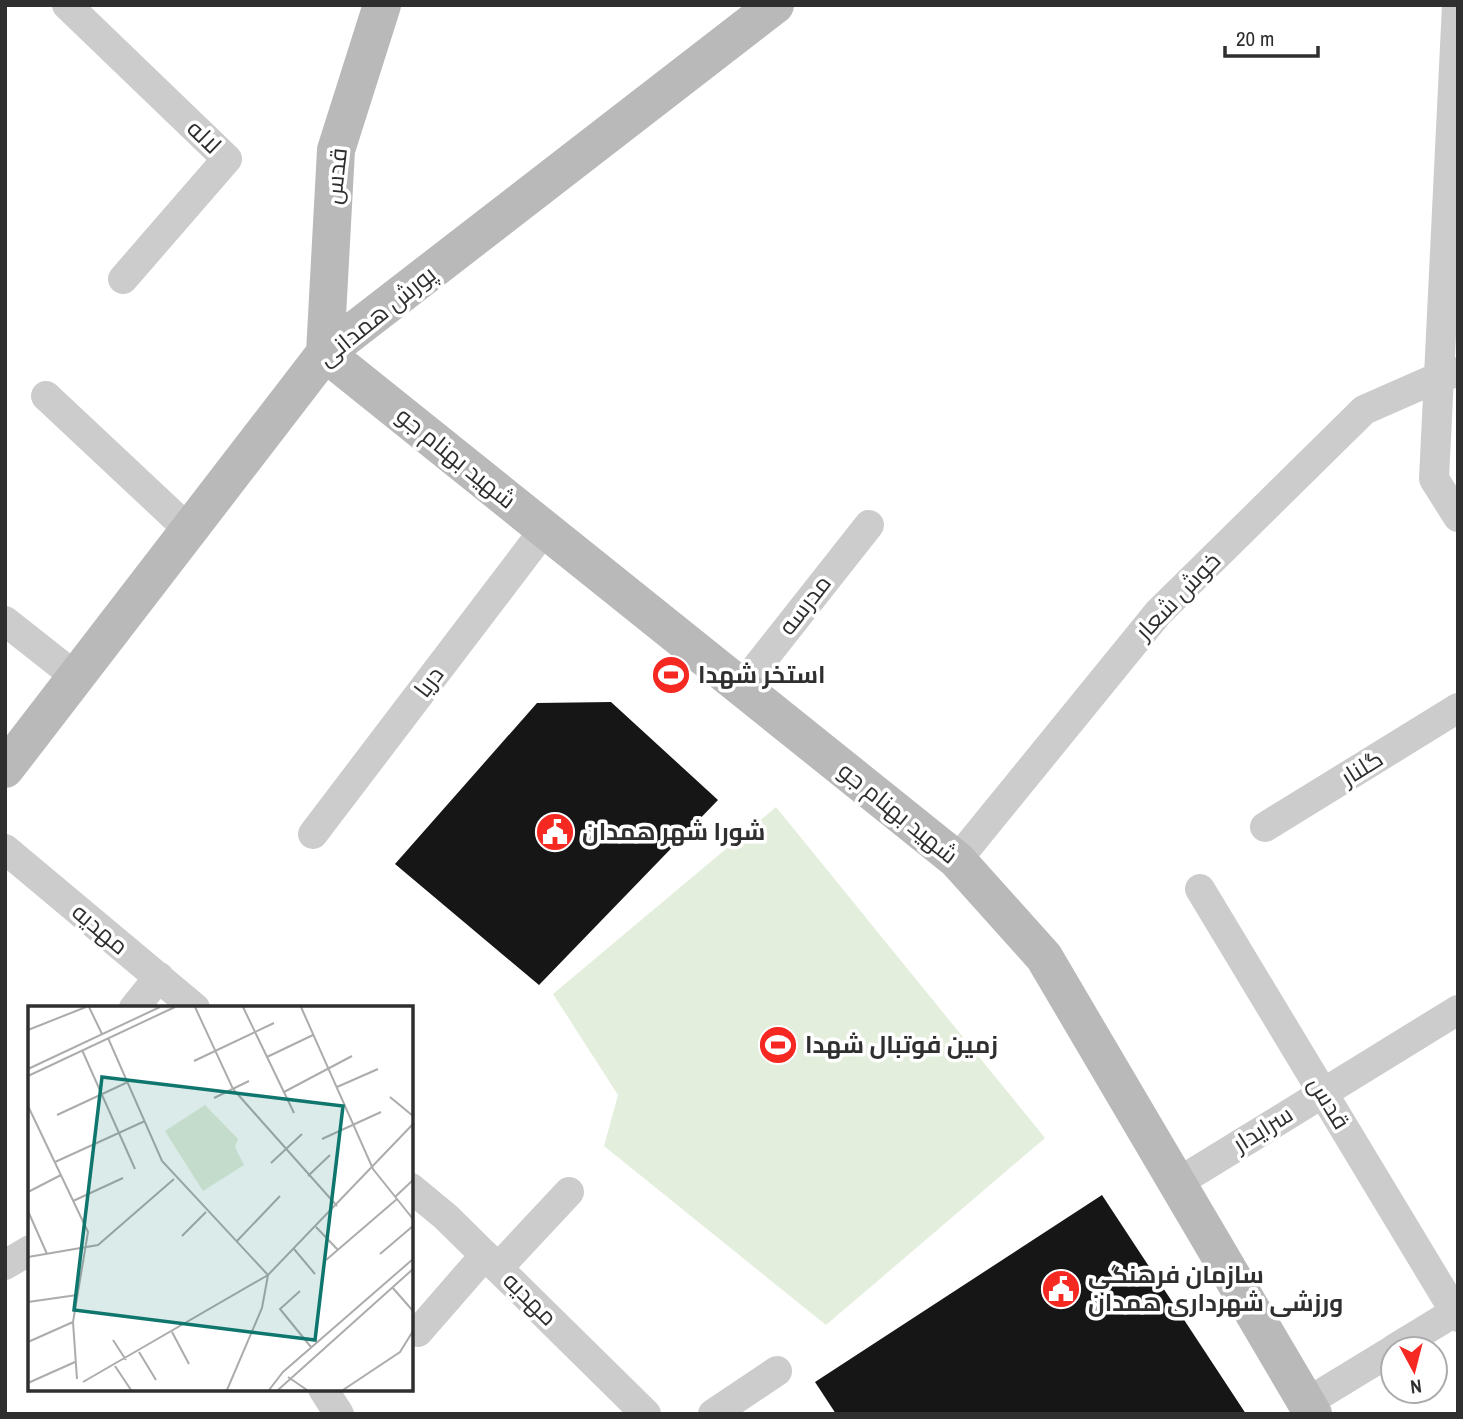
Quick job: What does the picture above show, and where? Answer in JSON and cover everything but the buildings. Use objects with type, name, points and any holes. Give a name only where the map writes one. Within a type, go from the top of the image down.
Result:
[{"type":"street","name":"لاله","points":[[67,5],[227,159],[123,279]]},
{"type":"street","name":"قدس","points":[[325,353],[336,150],[382,5]]},
{"type":"street","name":"پورش همدانی","points":[[5,769],[325,353],[775,5]]},
{"type":"street","points":[[1457,5],[1448,375],[1434,479],[1458,517]]},
{"type":"street","name":"شهید بهنام جو","points":[[325,353],[957,860],[1044,957],[1310,1408]]},
{"type":"street","name":"خوش شعار","points":[[957,860],[1158,613],[1364,410],[1448,375]]},
{"type":"street","points":[[46,396],[190,531]]},
{"type":"street","name":"مدرسه","points":[[742,686],[869,524]]},
{"type":"street","name":"دریا","points":[[313,834],[545,529]]},
{"type":"street","points":[[5,621],[76,677]]},
{"type":"street","name":"گلنار","points":[[1265,827],[1458,708]]},
{"type":"street","name":"مهدیه","points":[[5,849],[193,1006]]},
{"type":"street","name":"قدس","points":[[1200,888],[1457,1313]]},
{"type":"street","points":[[136,1006],[159,977]]},
{"type":"street","name":"سرایدار","points":[[1177,1183],[1458,1010]]},
{"type":"street","name":"مهدیه","points":[[413,1190],[446,1217],[646,1414]]},
{"type":"street","points":[[418,1332],[569,1192]]},
{"type":"street","points":[[5,1265],[28,1251]]},
{"type":"street","points":[[1418,1335],[1457,1313]]},
{"type":"street","points":[[1310,1408],[1379,1359]]},
{"type":"street","points":[[713,1414],[777,1371]]},
{"type":"street","points":[[324,1391],[339,1414]]},
{"type":"green space","name":"زمین فوتبال شهدا","points":[[776,807],[1045,1138],[826,1325],[604,1146],[618,1095],[553,994]]},
{"type":"place","name":"استخر شهدا","points":[[671,675]]},
{"type":"place","name":"شورا شهر همدان","points":[[555,832]]},
{"type":"place","name":"زمین فوتبال شهدا","points":[[778,1045]]},
{"type":"place","name":"سازمان فرهنگی ورزشی شهرداری همدان","points":[[1061,1289]]}]
